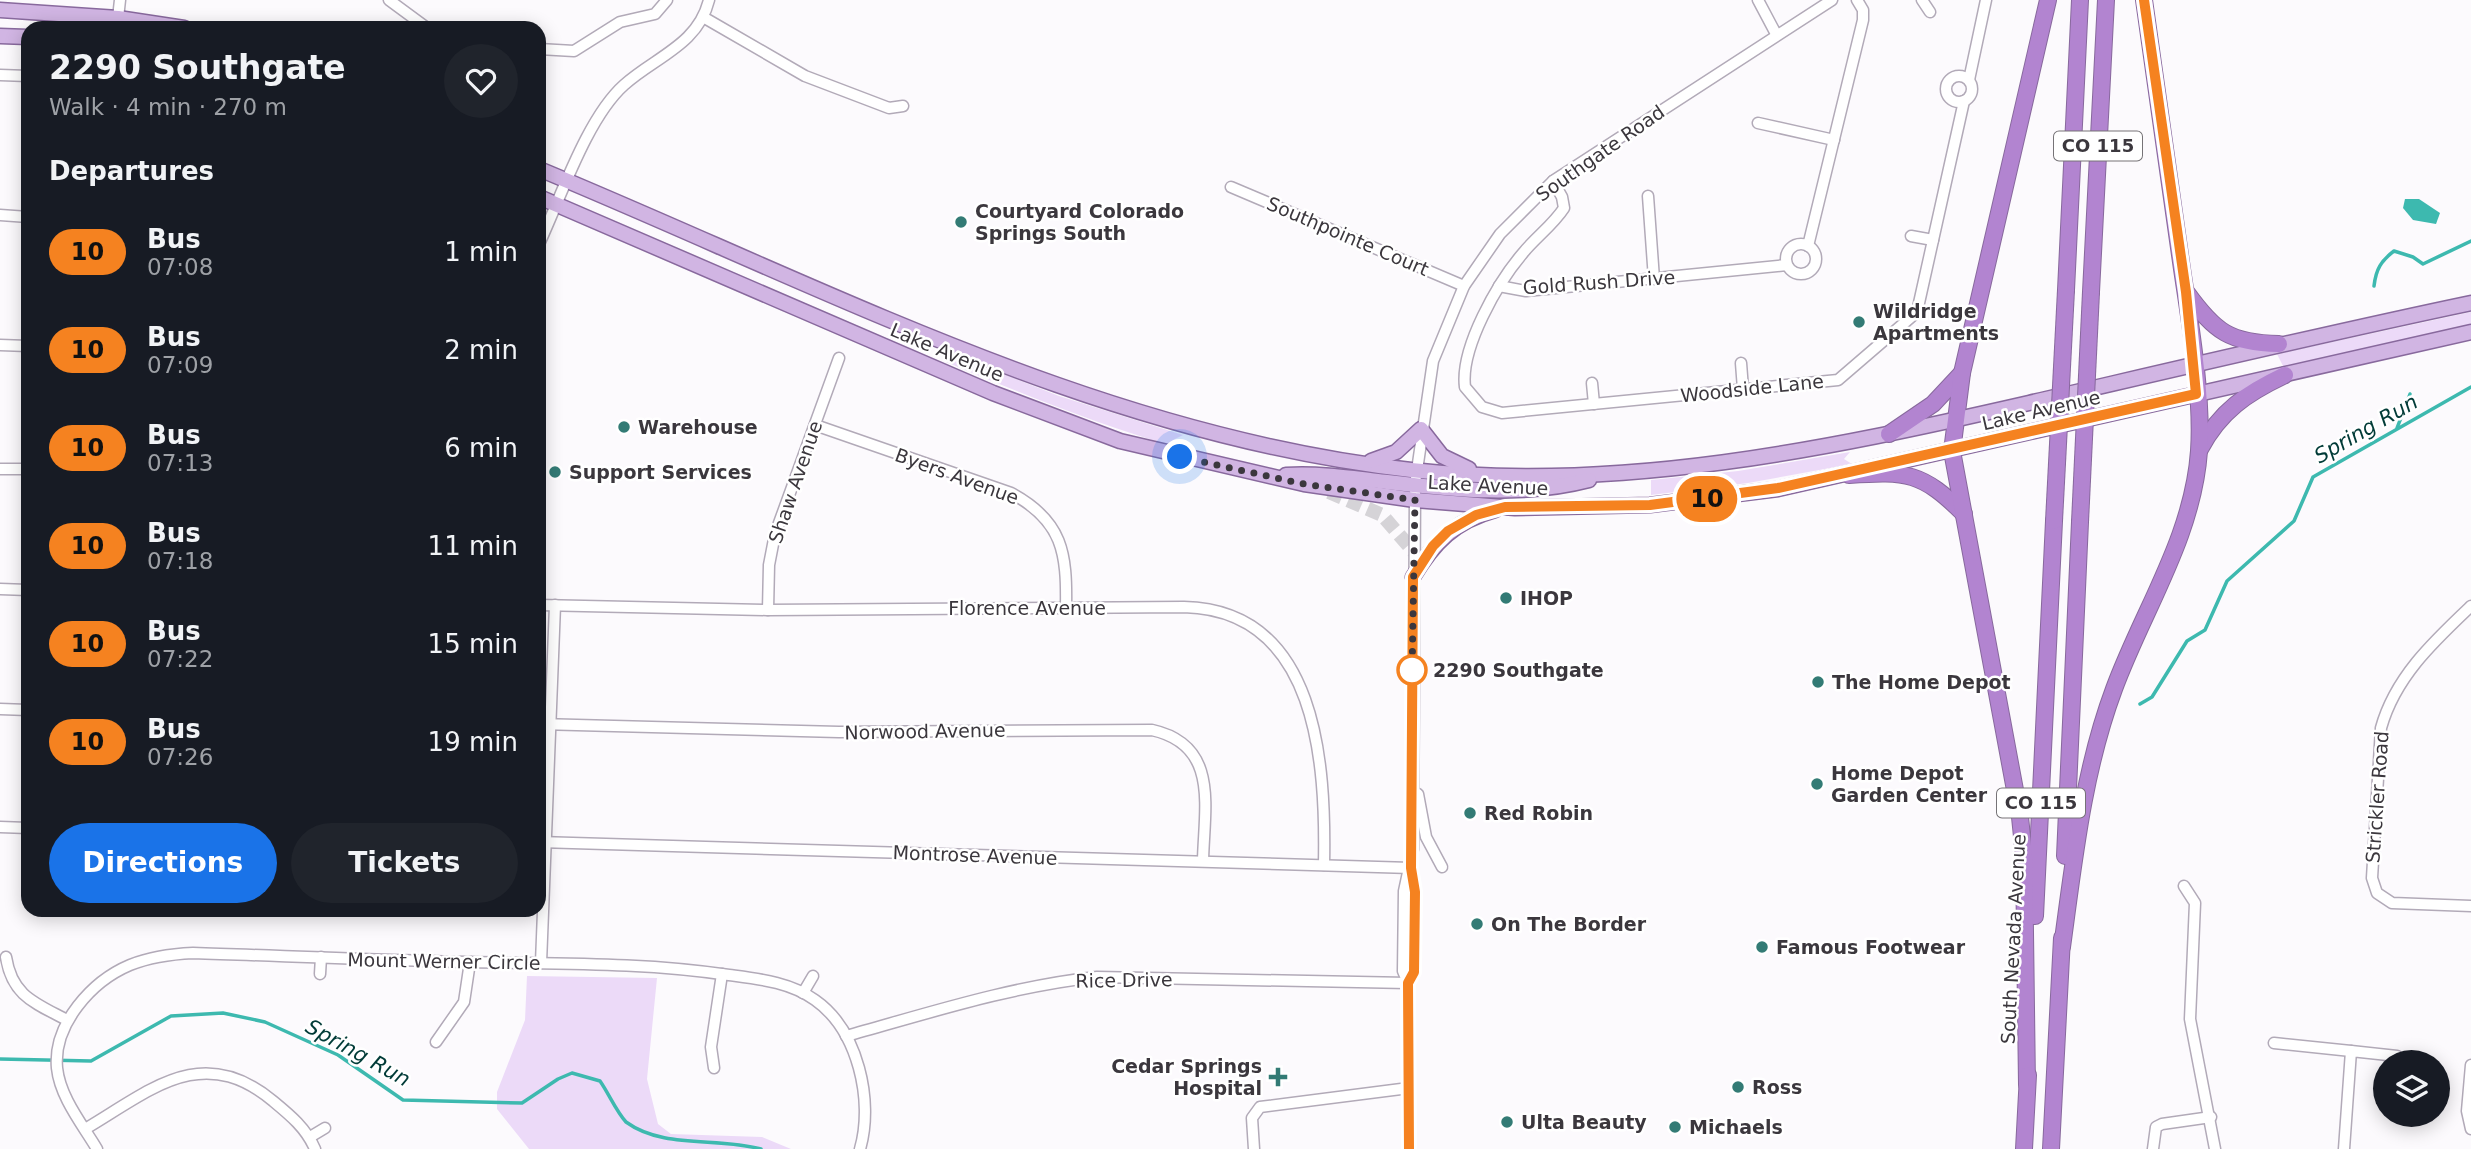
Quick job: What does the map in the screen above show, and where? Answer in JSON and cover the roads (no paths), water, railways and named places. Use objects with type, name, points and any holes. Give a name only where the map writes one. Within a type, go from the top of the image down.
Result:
[{"type":"highway","points":[[2027,1085],[2025,867],[2020,817],[1952,451],[1962,373],[2048,0]]},
{"type":"highway","name":"South Nevada Avenue","points":[[2024,1149],[2080,0]]},
{"type":"highway","name":"CO 115","points":[[2051,1149],[2106,0]]},
{"type":"highway","points":[[2062,947],[2086,786],[2102,723],[2115,686],[2179,541],[2199,451],[2186,292],[2144,0]]},
{"type":"highway","points":[[2186,292],[2203,316],[2229,337],[2246,343],[2279,344]]},
{"type":"highway","points":[[1889,434],[1933,404],[1962,373]]},
{"type":"highway","points":[[2199,451],[2224,412],[2250,392],[2285,375]]},
{"type":"highway","points":[[1849,475],[1876,473],[1921,478],[1964,514]]},
{"type":"main road","points":[[0,10],[138,21]]},
{"type":"main road","points":[[0,36],[21,37]]},
{"type":"main road","name":"Lake Avenue","points":[[546,172],[1067,390],[1178,425],[1359,463],[1416,485],[1505,507],[1650,505],[1764,491],[1849,475],[2471,332]]},
{"type":"main road","name":"Lake Avenue","points":[[546,200],[684,262],[1062,420],[1180,457],[1267,477],[1416,485],[1487,473],[1554,475],[1727,462],[1955,420],[2279,344],[2471,303]]},
{"type":"main road","points":[[1359,463],[1396,452],[1421,429],[1442,456],[1464,468],[1487,473]]},
{"type":"main road","points":[[1416,485],[1529,491],[1558,488],[1617,472]]},
{"type":"main road","points":[[1413,577],[1433,546],[1448,531],[1476,515],[1505,507]]},
{"type":"street","points":[[118,18],[120,0]]},
{"type":"street","points":[[389,0],[418,21]]},
{"type":"street","points":[[546,49],[574,51],[620,22],[655,14],[667,0]]},
{"type":"street","points":[[546,230],[604,107],[625,84],[686,40],[703,17],[709,0]]},
{"type":"street","points":[[1758,0],[1776,34]]},
{"type":"street","name":"Southgate Road","points":[[1409,1149],[1408,983],[1414,972],[1415,892],[1411,868],[1413,577],[1421,429],[1433,361],[1464,286],[1500,234],[1553,181],[1832,0]]},
{"type":"street","points":[[1808,246],[1863,20],[1863,10],[1857,0]]},
{"type":"street","points":[[1922,0],[1930,12]]},
{"type":"street","points":[[1969,80],[1956,76],[1946,86],[1951,100],[1964,101],[1972,89],[1969,80],[1986,0]]},
{"type":"street","points":[[703,17],[805,76],[889,108],[903,106]]},
{"type":"street","points":[[0,75],[21,76]]},
{"type":"street","name":"Woodside Lane","points":[[1499,286],[1465,364],[1464,377],[1469,395],[1482,407],[1502,413],[1838,380],[1917,312],[1964,101]]},
{"type":"street","points":[[1758,123],[1833,140]]},
{"type":"street","name":"Gold Rush Drive","points":[[1553,181],[1562,197],[1564,208],[1524,251],[1499,286],[1526,290],[1787,265]]},
{"type":"street","name":"Southpointe Court","points":[[1231,187],[1464,286]]},
{"type":"street","points":[[1648,196],[1654,279]]},
{"type":"street","points":[[0,215],[21,216]]},
{"type":"street","points":[[1910,236],[1933,240]]},
{"type":"street","points":[[1808,246],[1816,256],[1812,269],[1800,274],[1787,265],[1786,255],[1792,247],[1808,246]]},
{"type":"street","points":[[0,345],[21,346]]},
{"type":"street","name":"Shaw Avenue","points":[[768,610],[771,548],[839,358]]},
{"type":"street","points":[[1741,363],[1743,389]]},
{"type":"street","points":[[1592,383],[1594,404]]},
{"type":"street","name":"Byers Avenue","points":[[815,425],[1010,494],[1034,506],[1051,525],[1062,548],[1066,575],[1066,608]]},
{"type":"street","points":[[0,468],[21,469]]},
{"type":"street","points":[[0,589],[21,590]]},
{"type":"street","name":"Florence Avenue","points":[[546,604],[768,610],[1197,607],[1237,619],[1273,643],[1296,677],[1313,726],[1324,786],[1324,865]]},
{"type":"street","points":[[546,712],[555,605]]},
{"type":"street","name":"Strickler Road","points":[[2471,606],[2404,677],[2386,708],[2381,728],[2372,870],[2377,893],[2392,903],[2471,906]]},
{"type":"street","points":[[0,709],[21,710]]},
{"type":"street","name":"Norwood Avenue","points":[[546,724],[839,732],[1152,730],[1177,737],[1194,753],[1199,764],[1204,789],[1203,861]]},
{"type":"street","points":[[1413,766],[1426,837],[1442,867]]},
{"type":"street","points":[[0,827],[21,828]]},
{"type":"street","name":"Montrose Avenue","points":[[546,843],[1411,868]]},
{"type":"street","points":[[2184,886],[2194,903],[2191,1030],[2211,1117],[2215,1149]]},
{"type":"street","points":[[541,917],[541,963]]},
{"type":"street","points":[[122,953],[129,965]]},
{"type":"street","name":"Mount Werner Circle","points":[[97,1149],[64,1094],[57,1068],[57,1054],[67,1020],[102,983],[129,965],[185,953],[655,966],[770,981],[803,993],[824,1007],[846,1036],[856,1062],[864,1099],[865,1130],[860,1149]]},
{"type":"street","points":[[6,957],[9,977],[15,986],[33,1001],[67,1020]]},
{"type":"street","points":[[320,974],[321,957]]},
{"type":"street","points":[[436,1042],[464,1002],[470,962]]},
{"type":"street","points":[[714,1068],[711,1047],[722,974]]},
{"type":"street","points":[[803,993],[813,976]]},
{"type":"street","name":"Rice Drive","points":[[846,1036],[991,996],[1050,983],[1097,977],[1408,983]]},
{"type":"street","points":[[2274,1044],[2373,1053]]},
{"type":"street","points":[[2344,1149],[2351,1051]]},
{"type":"street","points":[[2471,1065],[2467,1111],[2471,1129]]},
{"type":"street","points":[[85,1129],[169,1080],[204,1071],[228,1075],[256,1088],[297,1121],[316,1149]]},
{"type":"street","points":[[1254,1149],[1251,1118],[1260,1107],[1409,1088]]},
{"type":"street","points":[[2153,1149],[2156,1128],[2162,1124],[2211,1117]]},
{"type":"street","points":[[310,1137],[325,1128]]},
{"type":"water","points":[[2405,199],[2419,199],[2440,213],[2436,224],[2413,220],[2403,208]]},
{"type":"waterway","points":[[2374,286],[2380,266],[2394,251],[2413,257],[2423,264],[2471,241]]},
{"type":"waterway","name":"Spring Run","points":[[2140,704],[2152,697],[2187,641],[2205,630],[2227,581],[2294,521],[2313,477],[2471,387]]},
{"type":"waterway","points":[[2397,428],[2410,394]]},
{"type":"waterway","name":"Spring Run","points":[[0,1059],[91,1061],[171,1016],[223,1013],[265,1022],[338,1055],[403,1100],[522,1103],[572,1073],[600,1081],[622,1118],[641,1130],[673,1139],[761,1149]]},
{"type":"tunnel","points":[[1329,492],[1382,515],[1414,552]]},
{"type":"place","name":"Courtyard Colorado Springs South","points":[[961,222]]},
{"type":"place","name":"Wildridge Apartments","points":[[1859,322]]},
{"type":"place","name":"Warehouse","points":[[624,427]]},
{"type":"place","name":"Support Services","points":[[555,472]]},
{"type":"place","name":"IHOP","points":[[1506,598]]},
{"type":"place","name":"2290 Southgate","points":[[1412,670]]},
{"type":"place","name":"The Home Depot","points":[[1818,682]]},
{"type":"place","name":"Home Depot Garden Center","points":[[1817,784]]},
{"type":"place","name":"Red Robin","points":[[1470,813]]},
{"type":"place","name":"On The Border","points":[[1477,924]]},
{"type":"place","name":"Famous Footwear","points":[[1762,947]]},
{"type":"place","name":"Cedar Springs Hospital","points":[[1278,1077]]},
{"type":"place","name":"Ross","points":[[1738,1087]]},
{"type":"place","name":"Ulta Beauty","points":[[1507,1122]]},
{"type":"place","name":"Michaels","points":[[1675,1127]]}]
